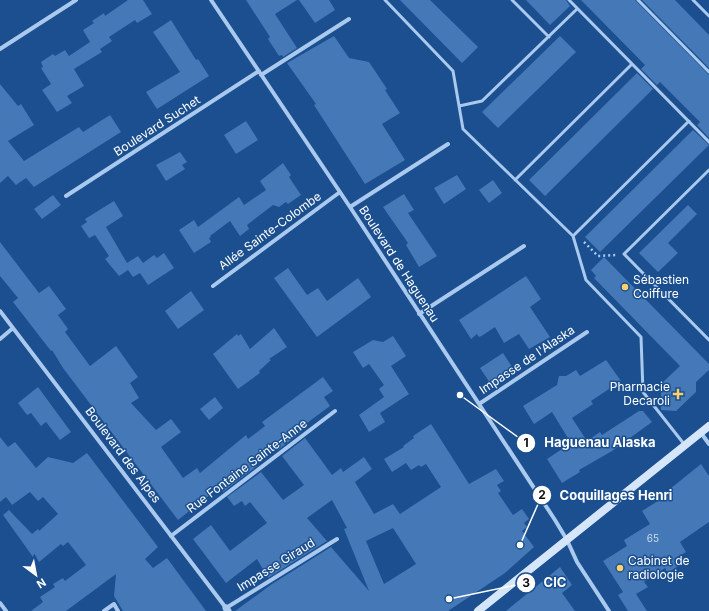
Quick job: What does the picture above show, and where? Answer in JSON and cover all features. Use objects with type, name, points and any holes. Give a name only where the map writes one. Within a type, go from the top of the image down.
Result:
[{"type":"main road","points":[[478,611],[709,426]]},
{"type":"street","points":[[0,49],[76,0]]},
{"type":"street","name":"Boulevard de Haguenau","points":[[211,0],[350,207],[568,540],[577,562],[608,611]]},
{"type":"street","name":"Boulevard Suchet","points":[[66,196],[260,73],[349,19]]},
{"type":"street","points":[[350,207],[448,144]]},
{"type":"street","name":"Allée Sainte-Colombe","points":[[213,286],[340,192]]},
{"type":"street","points":[[419,314],[524,246]]},
{"type":"street","name":"Boulevard des Alpes","points":[[0,311],[227,609]]},
{"type":"street","points":[[0,339],[13,328]]},
{"type":"street","name":"Impasse de l'Alaska","points":[[479,404],[587,332]]},
{"type":"street","name":"Rue Fontaine Sainte-Anne","points":[[171,536],[335,411]]},
{"type":"street","points":[[701,433],[709,444]]},
{"type":"street","name":"Impasse Giraud","points":[[227,609],[337,539]]},
{"type":"street","points":[[0,603],[6,611]]},
{"type":"street","points":[[104,611],[114,604],[118,611]]},
{"type":"lane","points":[[385,0],[453,71],[463,129],[573,236],[586,280],[641,337],[643,392],[686,445]]},
{"type":"lane","points":[[512,0],[549,37]]},
{"type":"lane","points":[[569,0],[709,142]]},
{"type":"lane","points":[[638,0],[709,72]]},
{"type":"lane","points":[[693,0],[709,16]]},
{"type":"lane","points":[[459,106],[482,101],[577,9]]},
{"type":"lane","points":[[515,180],[632,64]]},
{"type":"lane","points":[[573,236],[689,121]]},
{"type":"lane","points":[[709,170],[624,254],[709,340]]},
{"type":"path","points":[[584,242],[598,256],[624,254]]},
{"type":"building","points":[[128,0],[143,0],[152,14],[137,23],[135,20],[109,37],[112,41],[100,49],[102,52],[74,69],[84,86],[67,96],[72,103],[57,112],[42,90],[51,84],[41,68],[43,67],[41,62],[53,54],[55,56],[65,50],[69,56],[90,42],[83,30],[94,23],[92,21],[104,13],[105,16]]},
{"type":"building","points":[[246,0],[297,0],[275,14],[297,48],[283,57],[282,55],[279,56],[268,39],[270,37]]},
{"type":"building","points":[[299,0],[329,0],[335,10],[315,23]]},
{"type":"building","points":[[400,0],[430,0],[478,47],[462,63]]},
{"type":"building","points":[[526,0],[566,0],[570,6],[550,25]]},
{"type":"building","points":[[581,0],[635,0],[709,75],[709,138],[697,125],[700,122],[660,82],[657,85],[641,69],[645,65]]},
{"type":"building","points":[[642,0],[675,0],[709,35],[709,68]]},
{"type":"building","points":[[171,20],[196,60],[198,59],[209,76],[157,109],[146,92],[180,72],[153,32]]},
{"type":"building","points":[[334,36],[349,58],[369,62],[387,89],[385,90],[400,113],[382,124],[405,160],[365,184],[314,105],[316,104],[287,63]]},
{"type":"building","points":[[560,36],[576,52],[498,128],[482,112]]},
{"type":"building","points":[[637,73],[653,89],[545,196],[529,180]]},
{"type":"building","points":[[0,84],[18,106],[21,104],[34,125],[8,141],[24,161],[79,127],[83,132],[110,115],[121,132],[34,187],[26,178],[16,185],[8,176],[0,183]]},
{"type":"building","points":[[246,121],[258,140],[236,154],[224,135]]},
{"type":"building","points":[[693,130],[709,145],[600,252],[585,237]]},
{"type":"building","points":[[180,152],[187,162],[182,165],[185,169],[166,181],[156,165]]},
{"type":"building","points":[[283,163],[291,175],[289,177],[301,195],[288,204],[286,202],[279,207],[273,205],[247,225],[249,229],[240,236],[230,221],[210,236],[211,237],[209,238],[211,242],[194,253],[179,230],[194,220],[198,227],[239,197],[244,205],[266,190],[260,181]]},
{"type":"building","points":[[457,175],[466,189],[444,204],[434,188]]},
{"type":"building","points":[[493,180],[502,193],[489,203],[479,190]]},
{"type":"building","points":[[404,194],[414,210],[408,213],[437,256],[419,267],[406,245],[408,243],[383,207]]},
{"type":"building","points":[[53,195],[61,205],[42,219],[34,209]]},
{"type":"building","points":[[114,201],[123,216],[106,227],[127,263],[138,256],[143,263],[154,255],[157,258],[164,253],[174,268],[148,285],[140,273],[133,277],[128,270],[119,276],[105,259],[109,256],[95,235],[89,238],[81,226],[87,222],[85,219]]},
{"type":"building","points":[[688,205],[697,214],[668,243],[678,253],[658,272],[639,253]]},
{"type":"building","points":[[0,242],[39,293],[49,286],[66,309],[58,315],[68,329],[65,332],[90,366],[116,346],[138,377],[130,383],[139,398],[131,403],[156,430],[171,419],[181,432],[161,447],[183,478],[197,468],[200,473],[246,435],[248,439],[265,426],[262,422],[323,377],[333,391],[324,397],[330,406],[299,429],[301,432],[278,450],[276,447],[254,463],[257,466],[223,492],[220,487],[178,520],[63,368],[52,350],[51,351],[13,302],[18,298],[0,276]]},
{"type":"building","points":[[604,257],[709,364],[709,370],[696,382],[696,392],[676,411],[661,410],[661,384],[680,366],[594,278],[596,276],[591,270]]},
{"type":"building","points":[[288,268],[307,295],[318,288],[327,301],[358,278],[371,297],[317,337],[274,278]]},
{"type":"building","points":[[526,276],[541,299],[530,307],[550,337],[529,349],[519,334],[504,343],[495,327],[479,337],[477,334],[471,339],[459,320]]},
{"type":"building","points":[[191,291],[204,310],[178,329],[165,311]]},
{"type":"building","points":[[274,328],[287,347],[269,359],[271,360],[259,371],[260,373],[238,389],[213,354],[237,334],[238,336],[241,334],[250,349]]},
{"type":"building","points":[[393,336],[406,356],[391,366],[409,394],[380,413],[385,422],[369,432],[359,415],[384,397],[379,389],[384,385],[369,364],[363,368],[353,352],[373,340],[383,342]]},
{"type":"building","points":[[503,353],[516,373],[497,385],[492,386],[480,368]]},
{"type":"building","points":[[606,360],[621,381],[591,401],[593,404],[572,418],[587,441],[600,432],[602,435],[639,411],[643,411],[652,422],[612,451],[579,470],[580,472],[562,483],[547,459],[571,443],[552,412],[534,424],[523,406],[557,385],[559,376],[566,376],[576,370],[580,376]]},
{"type":"building","points":[[38,387],[71,432],[60,440],[46,422],[41,426],[31,413],[27,415],[18,403]]},
{"type":"building","points":[[215,397],[223,408],[209,420],[200,409]]},
{"type":"building","points":[[431,424],[469,484],[496,469],[504,481],[497,485],[501,491],[498,493],[513,515],[522,509],[529,519],[524,523],[527,527],[522,531],[534,547],[505,573],[448,611],[235,611],[272,584],[331,547],[369,591],[344,529],[347,528],[332,500],[307,518],[327,541],[268,578],[257,559],[226,583],[193,539],[211,525],[230,551],[267,523],[250,502],[245,506],[242,501],[234,506],[227,497],[261,472],[283,500],[304,485],[282,456],[305,438],[332,475],[341,468],[343,472],[364,457],[372,469],[355,482],[374,514],[393,504],[400,514],[441,487],[426,464],[421,467],[419,465],[411,470],[406,463],[392,472],[384,459],[404,447],[403,446],[414,438],[413,436]],"holes":[[[393,528],[416,564],[384,584],[366,541]]]},
{"type":"building","points":[[0,437],[8,447],[15,442],[36,468],[48,457],[73,463],[87,453],[158,547],[145,559],[153,568],[167,558],[206,611],[123,611],[114,596],[116,574],[66,611],[31,611],[43,602],[40,597],[55,587],[53,584],[63,578],[65,581],[86,565],[68,542],[63,546],[61,544],[39,562],[35,555],[33,557],[3,515],[9,510],[32,534],[38,529],[39,531],[58,514],[43,497],[38,501],[30,492],[12,505],[6,497],[0,502]]},
{"type":"building","points":[[701,464],[709,476],[709,522],[680,542],[686,552],[674,559],[678,566],[668,573],[665,568],[644,582],[648,587],[636,594],[647,611],[628,611],[618,595],[623,592],[603,561],[627,546],[624,540],[650,524],[642,511],[661,499],[660,497]]},
{"type":"building","points":[[560,567],[572,585],[562,593],[575,611],[506,611]]},
{"type":"place","name":"Sébastien Coiffure","points":[[625,287]]},
{"type":"place","name":"Pharmacie Decaroli","points":[[678,394]]},
{"type":"place","name":"Haguenau Alaska","points":[[460,395]]},
{"type":"place","name":"Coquillages Henri","points":[[520,545]]},
{"type":"place","name":"Cabinet de radiologie","points":[[620,568]]},
{"type":"place","name":"CIC","points":[[449,599]]}]
